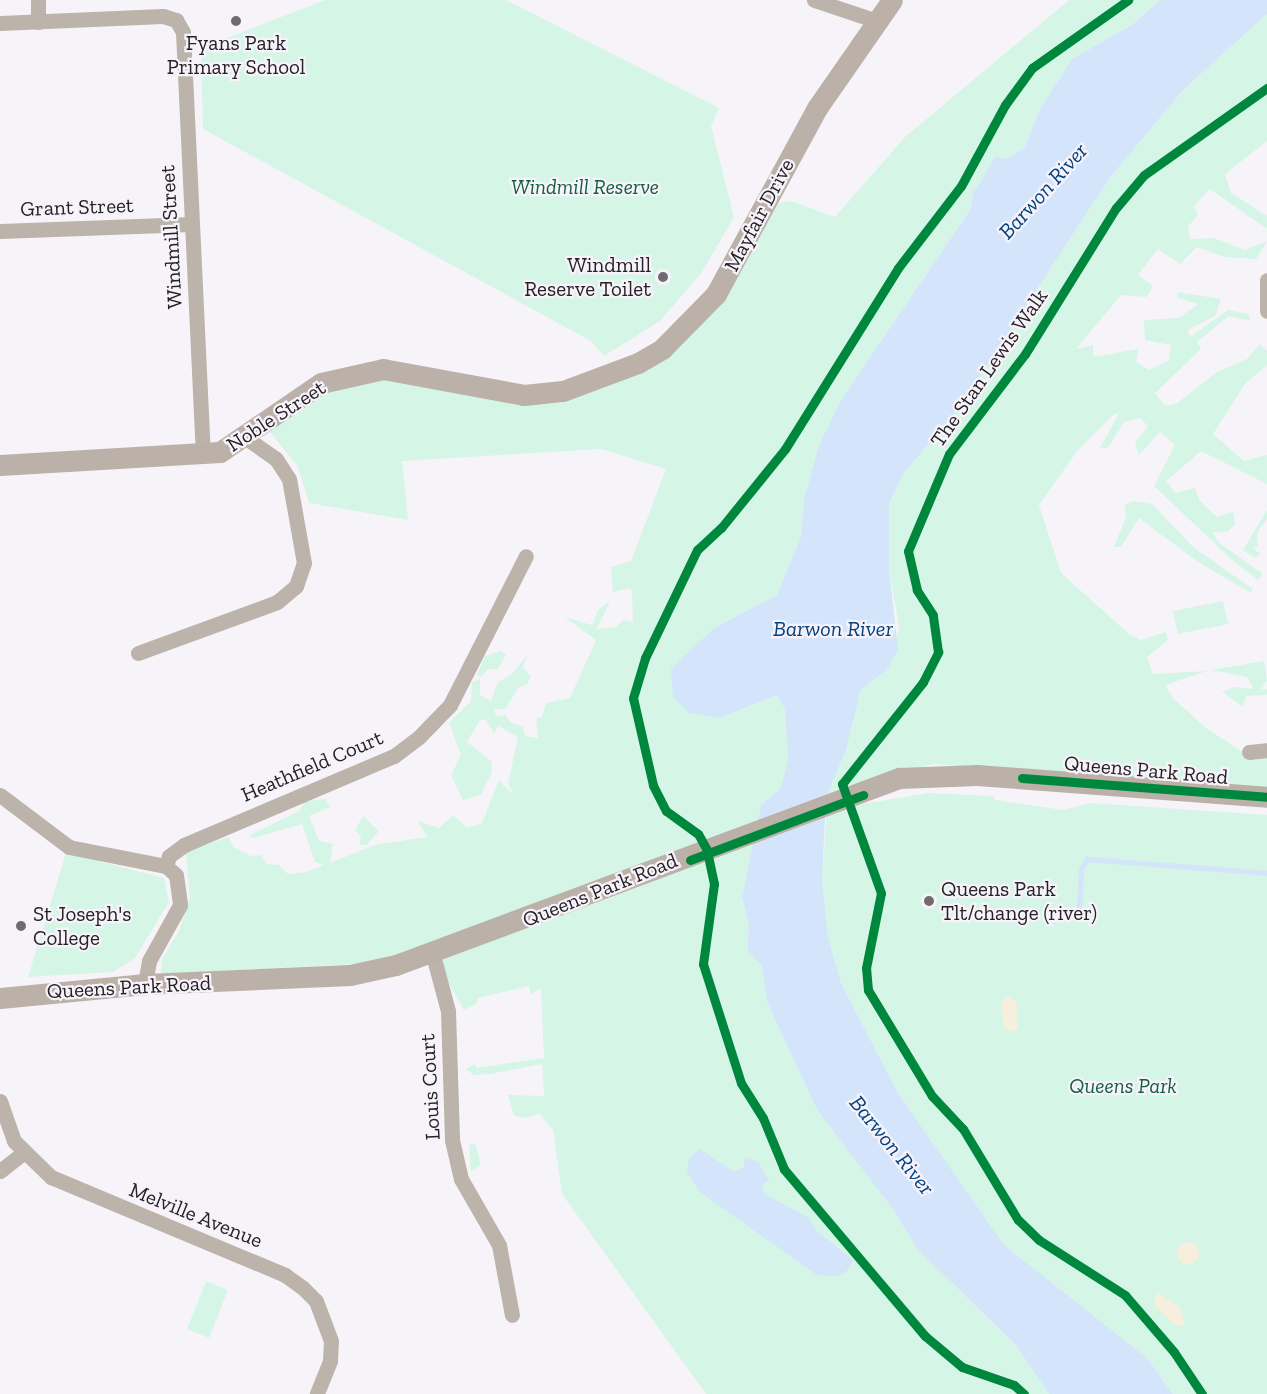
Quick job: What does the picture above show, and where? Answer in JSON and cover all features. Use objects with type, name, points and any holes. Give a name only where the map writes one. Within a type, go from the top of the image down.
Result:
[{"type":"main road","name":"Mayfair Drive","points":[[584,385],[662,349],[716,294],[818,108],[892,0]]},
{"type":"main road","name":"Noble Street","points":[[0,465],[203,455],[246,438],[321,383],[383,369],[524,395],[584,385]]},
{"type":"main road","name":"Queens Park Road","points":[[0,998],[145,984],[350,975],[433,955],[688,855],[899,778],[944,774],[1267,797]]},
{"type":"street","points":[[0,23],[38,22],[38,0]]},
{"type":"street","points":[[814,0],[877,21]]},
{"type":"street","name":"Windmill Street","points":[[38,22],[163,16],[176,20],[183,32],[203,455]]},
{"type":"street","name":"Grant Street","points":[[0,231],[192,224]]},
{"type":"street","points":[[1267,280],[1267,311]]},
{"type":"street","points":[[138,653],[277,602],[296,586],[304,563],[289,479],[276,459],[246,438]]},
{"type":"street","name":"Heathfield Court","points":[[166,866],[169,856],[184,846],[394,756],[419,737],[450,705],[526,556]]},
{"type":"street","name":"Queens Park Road","points":[[1249,752],[1267,750]]},
{"type":"street","points":[[0,795],[69,847],[166,866],[176,875],[180,905],[149,961],[145,984]]},
{"type":"street","name":"Louis Court","points":[[433,955],[448,1011],[452,1140],[461,1179],[499,1245],[512,1315]]},
{"type":"street","name":"Melville Avenue","points":[[0,1101],[8,1129],[23,1153],[66,1185],[285,1275],[303,1288],[316,1301],[331,1341],[330,1361],[317,1394]]},
{"type":"street","points":[[0,1172],[23,1153]]},
{"type":"green space","name":"Windmill Reserve","points":[[325,0],[506,0],[719,108],[711,126],[734,217],[702,272],[660,321],[604,356],[591,341],[203,129],[201,48]]},
{"type":"green space","points":[[1069,0],[1160,0],[1133,24],[1072,59],[1040,109],[1024,148],[1006,159],[996,156],[973,193],[970,210],[841,400],[804,500],[801,537],[777,595],[714,628],[720,718],[776,695],[785,709],[788,761],[782,788],[761,805],[742,897],[749,926],[747,950],[762,966],[767,1002],[817,1110],[892,1208],[918,1250],[1015,1344],[1049,1394],[706,1394],[562,1194],[553,1130],[539,1113],[527,1118],[514,1116],[508,1095],[544,1096],[542,1064],[490,1074],[474,1075],[465,1069],[475,1064],[476,1068],[544,1058],[541,989],[531,994],[529,986],[477,998],[477,1003],[464,1010],[436,960],[161,974],[162,959],[179,931],[190,897],[186,852],[229,837],[233,847],[251,856],[261,855],[267,864],[279,865],[288,874],[307,872],[324,865],[315,862],[302,824],[254,838],[248,836],[299,811],[305,801],[325,799],[330,807],[309,816],[319,841],[333,844],[330,863],[375,845],[427,837],[418,821],[439,828],[453,815],[467,828],[482,823],[499,780],[514,795],[508,784],[518,737],[498,726],[494,734],[486,720],[480,720],[467,742],[491,761],[492,772],[481,795],[463,800],[451,775],[461,755],[449,723],[471,701],[472,682],[480,679],[480,695],[491,701],[498,682],[512,674],[528,654],[523,667],[531,677],[527,684],[518,688],[505,709],[494,709],[496,716],[506,715],[510,722],[523,727],[525,736],[538,738],[536,719],[542,717],[546,703],[570,698],[596,640],[564,617],[592,625],[598,610],[610,601],[597,629],[616,627],[623,620],[633,622],[632,591],[629,588],[613,592],[611,567],[631,561],[666,469],[601,449],[402,461],[408,520],[309,503],[298,467],[270,432],[323,391],[374,377],[580,394],[726,293],[779,203],[790,201],[835,217],[905,137]]},
{"type":"green space","points":[[1267,14],[1267,141],[1225,174],[1231,193],[1267,216],[1267,229],[1210,189],[1194,206],[1198,214],[1188,227],[1190,239],[1214,238],[1245,250],[1267,241],[1256,259],[1224,257],[1197,247],[1180,264],[1158,249],[1138,275],[1153,286],[1147,297],[1121,295],[1076,349],[1093,345],[1093,355],[1099,356],[1138,349],[1136,362],[1149,370],[1169,360],[1171,345],[1145,340],[1144,320],[1179,318],[1198,304],[1177,298],[1178,292],[1221,299],[1215,316],[1188,330],[1190,337],[1228,310],[1248,314],[1251,321],[1229,316],[1197,342],[1201,349],[1155,393],[1165,406],[1176,404],[1217,372],[1247,359],[1260,344],[1267,351],[1267,365],[1245,384],[1213,434],[1244,461],[1267,455],[1267,484],[1201,451],[1166,481],[1176,493],[1195,488],[1199,500],[1217,517],[1233,512],[1235,525],[1227,532],[1213,532],[1218,542],[1263,574],[1258,580],[1231,559],[1154,486],[1175,445],[1160,432],[1139,455],[1135,443],[1148,426],[1140,418],[1124,422],[1108,448],[1100,448],[1119,413],[1114,414],[1078,450],[1039,505],[1061,573],[1130,635],[1141,640],[1166,632],[1168,640],[1147,657],[1153,674],[1207,671],[1165,685],[1173,698],[1206,728],[1255,760],[1267,758],[1267,792],[934,764],[873,778],[826,798],[846,750],[861,690],[887,670],[899,627],[889,568],[889,504],[904,473],[962,404],[1109,179],[1183,90]]},
{"type":"green space","points":[[1133,501],[1152,504],[1193,547],[1253,589],[1251,593],[1198,562],[1139,518],[1121,547],[1114,547],[1126,517],[1125,504]]},
{"type":"green space","points":[[1267,510],[1267,519],[1257,533],[1258,547],[1253,548],[1260,554],[1256,558],[1243,550]]},
{"type":"green space","points":[[1223,601],[1228,624],[1178,634],[1173,611]]},
{"type":"green space","points":[[500,651],[506,655],[498,669],[488,669],[481,677],[477,674],[485,656]]},
{"type":"green space","points":[[1264,661],[1267,680],[1261,690],[1267,689],[1267,695],[1246,696],[1243,707],[1222,692],[1234,687],[1254,689],[1247,677],[1211,670]]},
{"type":"green space","name":"Queens Park","points":[[928,793],[993,796],[995,800],[1063,810],[1090,803],[1267,815],[1267,1394],[1173,1394],[1147,1358],[1004,1245],[898,1093],[841,983],[828,937],[822,881],[827,810]]},
{"type":"green space","points":[[363,816],[379,831],[367,845],[359,845],[361,836],[355,830]]},
{"type":"green space","points":[[66,853],[164,878],[169,902],[135,958],[113,972],[28,977]]},
{"type":"green space","points":[[475,1143],[481,1165],[471,1172],[469,1145]]},
{"type":"green space","points":[[206,1281],[228,1290],[209,1338],[187,1329]]},
{"type":"sand","points":[[1009,995],[1017,1004],[1018,1028],[1013,1032],[1004,1029],[1001,1002]]},
{"type":"sand","points":[[1188,1242],[1196,1245],[1199,1253],[1196,1261],[1188,1264],[1180,1261],[1177,1253],[1180,1245]]},
{"type":"sand","points":[[1156,1292],[1179,1306],[1185,1326],[1173,1324],[1154,1304]]},
{"type":"water","name":"Barwon River","points":[[1160,0],[1267,0],[1267,14],[1183,90],[1109,179],[962,404],[904,473],[889,504],[889,568],[898,649],[887,670],[861,690],[846,750],[826,798],[822,881],[828,937],[841,983],[898,1093],[1004,1245],[1147,1358],[1173,1394],[1049,1394],[1015,1344],[918,1250],[892,1208],[817,1110],[767,1002],[762,966],[747,950],[749,926],[742,897],[761,805],[781,788],[788,761],[785,709],[776,695],[720,718],[689,713],[673,697],[671,669],[714,628],[777,595],[801,537],[804,500],[818,448],[841,400],[970,210],[973,193],[996,156],[1006,159],[1024,148],[1040,109],[1072,59],[1133,24]]},
{"type":"water","points":[[700,1149],[734,1172],[744,1167],[745,1157],[758,1162],[769,1180],[762,1185],[764,1194],[809,1218],[817,1231],[853,1260],[847,1271],[839,1276],[817,1275],[700,1192],[687,1172],[689,1158]]},
{"type":"waterway","points":[[1079,908],[1081,869],[1087,859],[1267,873]]},
{"type":"cycle path","points":[[1024,1394],[1014,1385],[962,1367],[925,1336],[784,1169],[763,1118],[741,1083],[703,964],[714,884],[707,850],[698,834],[666,811],[653,785],[633,698],[645,658],[697,550],[721,528],[785,449],[898,268],[961,186],[1005,105],[1032,68],[1128,0]]},
{"type":"cycle path","name":"The Stan Lewis Walk","points":[[1202,1394],[1174,1352],[1125,1295],[1039,1240],[1018,1220],[963,1129],[932,1096],[868,990],[866,968],[881,893],[842,784],[923,682],[938,652],[933,615],[917,590],[908,551],[949,454],[1025,354],[1116,208],[1144,175],[1267,88]]},
{"type":"cycle path","points":[[1022,778],[1267,797]]},
{"type":"cycle path","points":[[690,860],[863,795]]},
{"type":"place","name":"Fyans Park Primary School","points":[[236,21]]},
{"type":"place","name":"Windmill Reserve Toilet","points":[[663,277]]},
{"type":"place","name":"Queens Park Tlt/change (river)","points":[[929,901]]},
{"type":"place","name":"St Joseph's College","points":[[21,926]]}]
